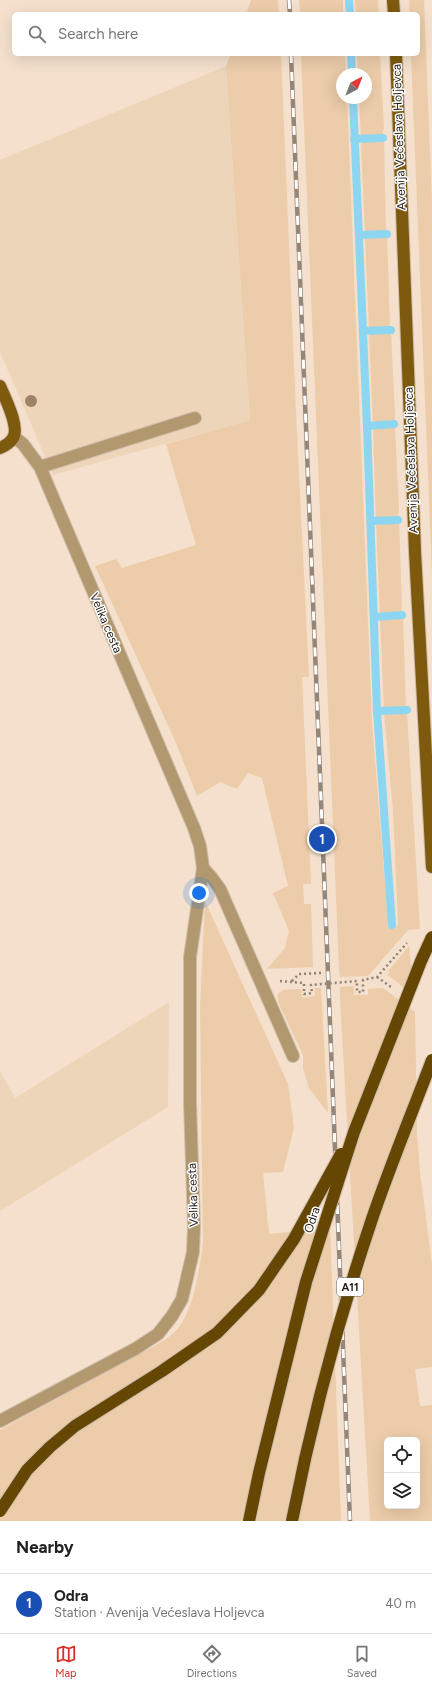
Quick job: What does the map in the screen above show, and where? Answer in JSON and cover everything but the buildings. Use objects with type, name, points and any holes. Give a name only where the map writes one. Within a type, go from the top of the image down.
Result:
[{"type":"highway","name":"Odra","points":[[249,1521],[306,1282],[354,1132],[421,961],[432,937]]},
{"type":"highway","name":"A11","points":[[292,1521],[327,1370],[350,1287],[372,1217],[432,1060]]},
{"type":"highway","points":[[0,1511],[27,1470],[50,1447],[76,1426],[162,1371],[217,1333],[259,1290],[294,1239],[354,1132]]},
{"type":"main road","points":[[394,0],[394,12]]},
{"type":"main road","name":"Avenija Većeslava Holjevca","points":[[396,56],[415,552],[432,867]]},
{"type":"main road","points":[[0,386],[15,428],[14,437],[0,448]]},
{"type":"street","points":[[40,467],[195,418]]},
{"type":"street","name":"Velika cesta","points":[[0,1421],[158,1334],[172,1316],[182,1298],[193,1252],[194,1226],[190,1103],[190,957],[202,868],[200,846],[194,828],[40,467],[23,444],[14,437]]},
{"type":"street","points":[[202,868],[220,889],[293,1056]]},
{"type":"path","points":[[260,981],[292,981],[304,983],[304,994],[312,993],[311,985],[357,981],[357,992],[363,992],[363,980],[377,977],[408,941]]},
{"type":"path","points":[[292,981],[299,974],[321,973]]},
{"type":"shaded area","points":[[251,0],[278,0],[279,12],[247,12]]},
{"type":"shaded area","points":[[299,0],[343,0],[343,12],[300,12]]},
{"type":"shaded area","points":[[355,0],[378,0],[379,12],[356,12]]},
{"type":"shaded area","points":[[409,0],[424,0],[432,204],[432,574],[411,56],[420,56],[420,12],[410,12]]},
{"type":"shaded area","points":[[230,56],[281,56],[309,677],[302,677],[311,884],[303,884],[304,904],[311,904],[313,967],[267,969],[285,948],[289,931],[273,893],[288,886],[262,778],[248,773],[237,789],[220,782],[197,796],[176,743],[95,566],[116,559],[122,568],[196,545],[166,444],[250,420],[226,66]]},
{"type":"shaded area","points":[[301,56],[345,56],[346,68],[336,68],[336,104],[347,104],[372,723],[388,922],[387,925],[395,929],[398,924],[393,810],[384,713],[407,713],[420,929],[408,930],[368,976],[340,977]]},
{"type":"shaded area","points":[[357,56],[380,56],[384,128],[382,136],[361,138],[359,104],[372,104],[372,68],[358,68]]},
{"type":"shaded area","points":[[226,66],[250,420],[53,475],[0,352],[0,160]]},
{"type":"shaded area","points":[[384,140],[386,232],[365,234],[361,141]]},
{"type":"shaded area","points":[[387,235],[390,327],[369,330],[365,236]]},
{"type":"shaded area","points":[[369,332],[391,332],[395,415],[394,423],[373,425]]},
{"type":"shaded area","points":[[373,427],[395,427],[399,510],[397,518],[376,520]]},
{"type":"shaded area","points":[[376,522],[399,522],[401,613],[380,615]]},
{"type":"shaded area","points":[[380,617],[403,617],[406,709],[384,710]]},
{"type":"shaded area","points":[[205,901],[288,1084],[294,1128],[283,1172],[263,1173],[269,1234],[330,1228],[341,1521],[0,1521],[0,1430],[165,1340],[179,1327],[189,1309],[196,1287],[203,1243],[200,1008]]},
{"type":"shaded area","points":[[409,946],[414,996],[388,975],[389,970]]},
{"type":"shaded area","points":[[354,986],[354,995],[368,995],[368,989],[383,988],[415,1012],[417,1133],[420,1172],[432,1265],[432,1367],[415,1369],[420,1406],[432,1405],[432,1521],[370,1521],[340,987]]},
{"type":"shaded area","points":[[315,988],[321,988],[328,1113],[309,1088],[303,1068],[303,1055],[278,1002],[278,994],[283,990],[301,989],[302,998],[315,996]]},
{"type":"shaded area","points":[[169,1002],[168,1107],[0,1211],[0,1071],[15,1098]]},
{"type":"waterway","points":[[349,0],[350,12]]},
{"type":"waterway","points":[[351,56],[352,68]]},
{"type":"waterway","points":[[353,104],[377,711],[392,925]]},
{"type":"waterway","points":[[354,139],[383,138]]},
{"type":"waterway","points":[[359,235],[387,234]]},
{"type":"waterway","points":[[363,331],[391,330]]},
{"type":"waterway","points":[[367,426],[394,424]]},
{"type":"waterway","points":[[371,521],[398,520]]},
{"type":"waterway","points":[[374,617],[402,615]]},
{"type":"waterway","points":[[377,711],[407,710]]},
{"type":"railway","points":[[289,0],[290,12]]},
{"type":"railway","points":[[291,56],[350,1521]]},
{"type":"place","name":"Odra","points":[[322,839]]}]
